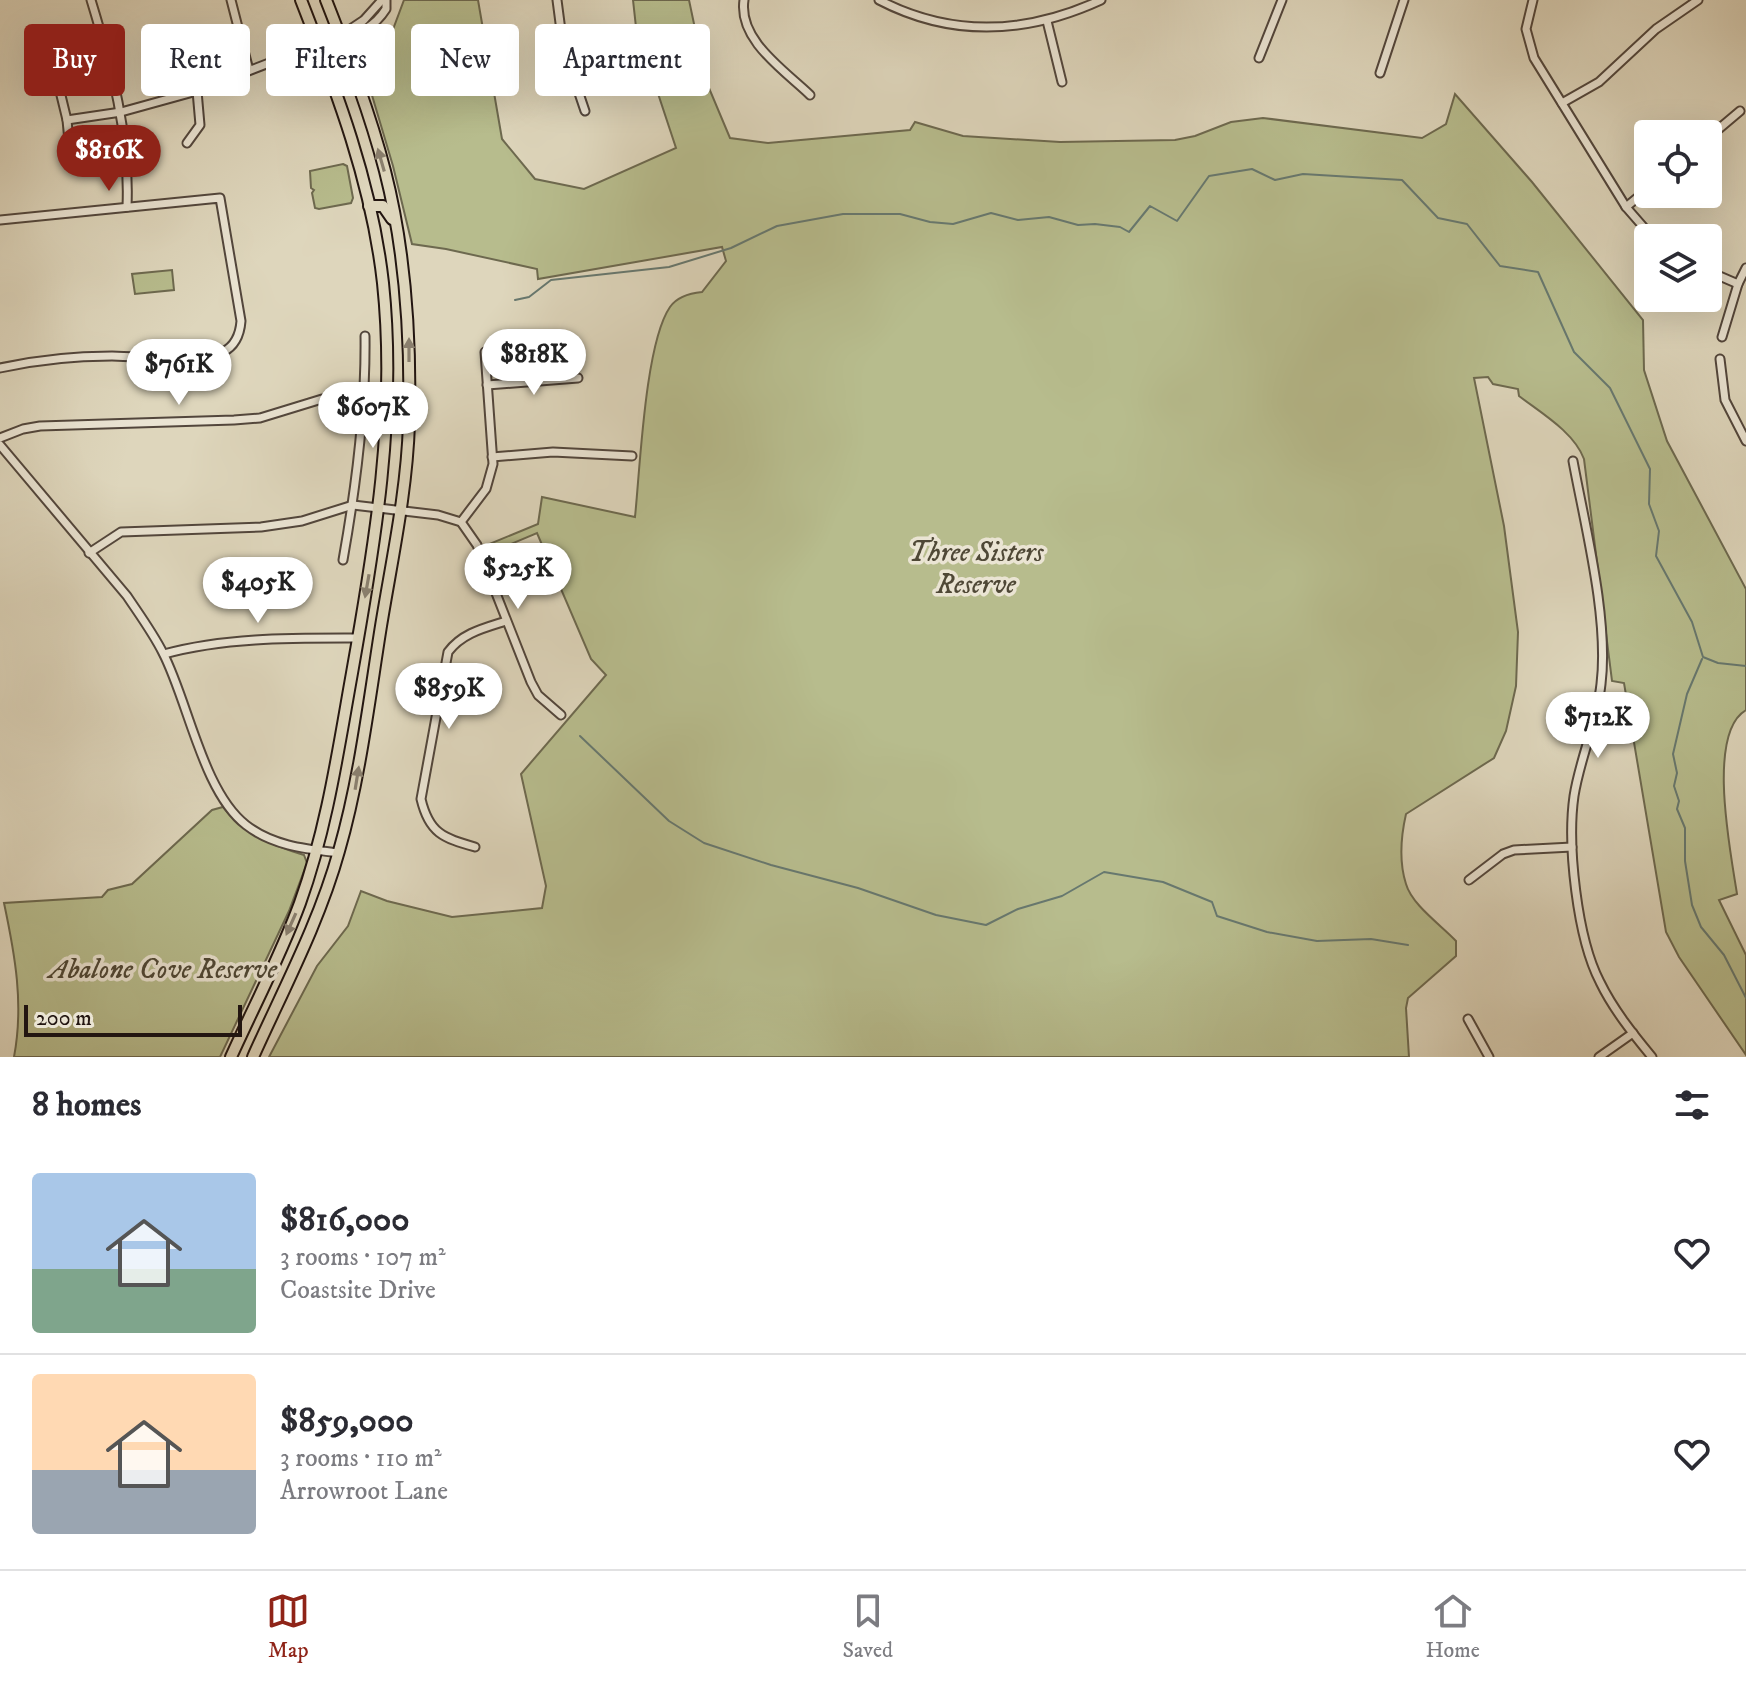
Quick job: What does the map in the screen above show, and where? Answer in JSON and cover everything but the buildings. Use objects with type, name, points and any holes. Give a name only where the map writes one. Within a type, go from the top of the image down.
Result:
[{"type":"main road","points":[[301,0],[310,24]]},
{"type":"main road","points":[[326,0],[335,24]]},
{"type":"main road","points":[[231,1057],[299,905],[317,850],[333,779],[380,509],[386,440],[383,284],[369,206],[351,134],[337,96]]},
{"type":"main road","points":[[253,1057],[319,911],[339,853],[353,797],[400,512],[409,426],[409,339],[400,256],[384,170],[360,96]]},
{"type":"main road","points":[[369,206],[378,205],[387,209],[400,256]]},
{"type":"street","points":[[91,0],[114,75],[121,112],[128,173],[127,207]]},
{"type":"street","points":[[231,0],[237,24]]},
{"type":"street","points":[[374,24],[386,9],[384,0]]},
{"type":"street","points":[[557,0],[563,46],[585,111]]},
{"type":"street","points":[[744,0],[742,10],[750,35],[810,95]]},
{"type":"street","points":[[879,0],[914,16],[992,27],[1047,21],[1101,0]]},
{"type":"street","points":[[1259,58],[1282,0]]},
{"type":"street","points":[[1380,73],[1404,0]]},
{"type":"street","points":[[1533,0],[1527,16],[1528,44],[1626,207],[1641,224]]},
{"type":"street","points":[[1562,103],[1599,82],[1656,29],[1698,0]]},
{"type":"street","points":[[1047,21],[1062,82]]},
{"type":"street","points":[[61,96],[71,162]]},
{"type":"street","points":[[67,120],[121,112],[179,96]]},
{"type":"street","points":[[187,143],[200,125],[197,96]]},
{"type":"street","points":[[1722,126],[1740,111]]},
{"type":"street","points":[[0,220],[220,198],[241,321],[238,337],[222,353],[195,358],[109,356],[0,368]]},
{"type":"street","points":[[1626,207],[1634,200]]},
{"type":"street","points":[[1722,337],[1746,268]]},
{"type":"street","points":[[1722,277],[1738,284]]},
{"type":"street","points":[[343,560],[353,505],[365,336]]},
{"type":"street","points":[[461,522],[486,489],[492,457],[485,352]]},
{"type":"street","points":[[1720,359],[1725,400],[1746,441]]},
{"type":"street","points":[[487,385],[578,378]]},
{"type":"street","points":[[0,438],[40,426],[260,418],[322,399],[363,398]]},
{"type":"street","points":[[0,445],[127,596],[164,654],[217,788],[231,811],[262,835],[284,845],[339,853]]},
{"type":"street","points":[[492,457],[553,452],[632,456]]},
{"type":"street","points":[[1573,461],[1603,647],[1601,685],[1574,798],[1572,847],[1588,951],[1599,982],[1652,1057]]},
{"type":"street","points":[[89,553],[121,532],[261,527],[302,521],[353,505],[438,515],[461,522],[477,545],[531,682],[538,695],[561,715]]},
{"type":"street","points":[[475,847],[447,840],[435,830],[421,799],[448,652],[454,643],[467,634],[506,621]]},
{"type":"street","points":[[164,654],[219,644],[292,638],[358,638]]},
{"type":"street","points":[[1469,880],[1503,854],[1514,850],[1572,847]]},
{"type":"street","points":[[1468,1019],[1489,1057]]},
{"type":"street","points":[[1599,1057],[1633,1033]]},
{"type":"green space","name":"Three Sisters Reserve","points":[[404,0],[478,0],[482,24],[411,24],[411,96],[495,96],[502,139],[535,179],[584,189],[676,148],[659,96],[710,96],[710,90],[730,138],[768,143],[910,130],[915,122],[963,136],[1060,142],[1175,140],[1231,122],[1263,118],[1422,138],[1446,124],[1455,94],[1532,182],[1643,320],[1644,370],[1667,441],[1746,589],[1746,710],[1734,723],[1727,743],[1724,768],[1724,796],[1737,894],[1719,900],[1746,955],[1746,1055],[1679,957],[1666,932],[1624,683],[1612,681],[1584,459],[1573,440],[1519,396],[1518,389],[1493,384],[1488,377],[1474,378],[1504,526],[1518,632],[1516,686],[1506,731],[1494,758],[1406,814],[1402,867],[1409,892],[1456,941],[1456,956],[1408,998],[1409,1057],[269,1057],[317,966],[348,926],[361,891],[387,901],[452,917],[542,908],[546,886],[521,774],[606,675],[591,659],[537,533],[485,555],[482,547],[538,524],[542,497],[635,517],[649,377],[662,324],[676,301],[702,292],[726,261],[722,247],[538,279],[537,269],[412,244],[372,96],[395,96],[395,24]]},
{"type":"green space","points":[[633,0],[689,0],[694,24],[636,24]]},
{"type":"green space","points":[[343,164],[347,166],[353,198],[351,203],[315,208],[310,171]]},
{"type":"green space","points":[[172,270],[174,290],[135,294],[132,274]]},
{"type":"green space","name":"Abalone Cove Reserve","points":[[223,807],[249,832],[304,855],[307,863],[289,911],[220,1057],[14,1057],[18,999],[15,961],[4,903],[102,897],[108,890],[132,884],[212,810]]},
{"type":"waterway","points":[[515,300],[529,297],[551,280],[669,267],[731,248],[777,226],[843,214],[900,214],[953,224],[991,213],[1018,220],[1049,217],[1078,225],[1120,227],[1129,232],[1150,206],[1177,221],[1209,176],[1252,169],[1275,180],[1303,174],[1402,180],[1438,218],[1467,224],[1500,266],[1538,272],[1574,352],[1610,388],[1650,469],[1649,504],[1659,531],[1656,556],[1692,622],[1703,657],[1718,663],[1746,666]]},
{"type":"waterway","points":[[1702,659],[1687,694],[1673,754],[1677,773],[1674,786],[1679,801],[1677,809],[1685,828],[1685,861],[1692,905],[1701,927],[1724,955],[1746,998]]},
{"type":"waterway","points":[[580,736],[669,821],[704,843],[858,888],[936,915],[986,925],[1018,909],[1062,896],[1104,872],[1163,882],[1212,902],[1217,916],[1267,932],[1317,941],[1371,939],[1408,945]]}]
